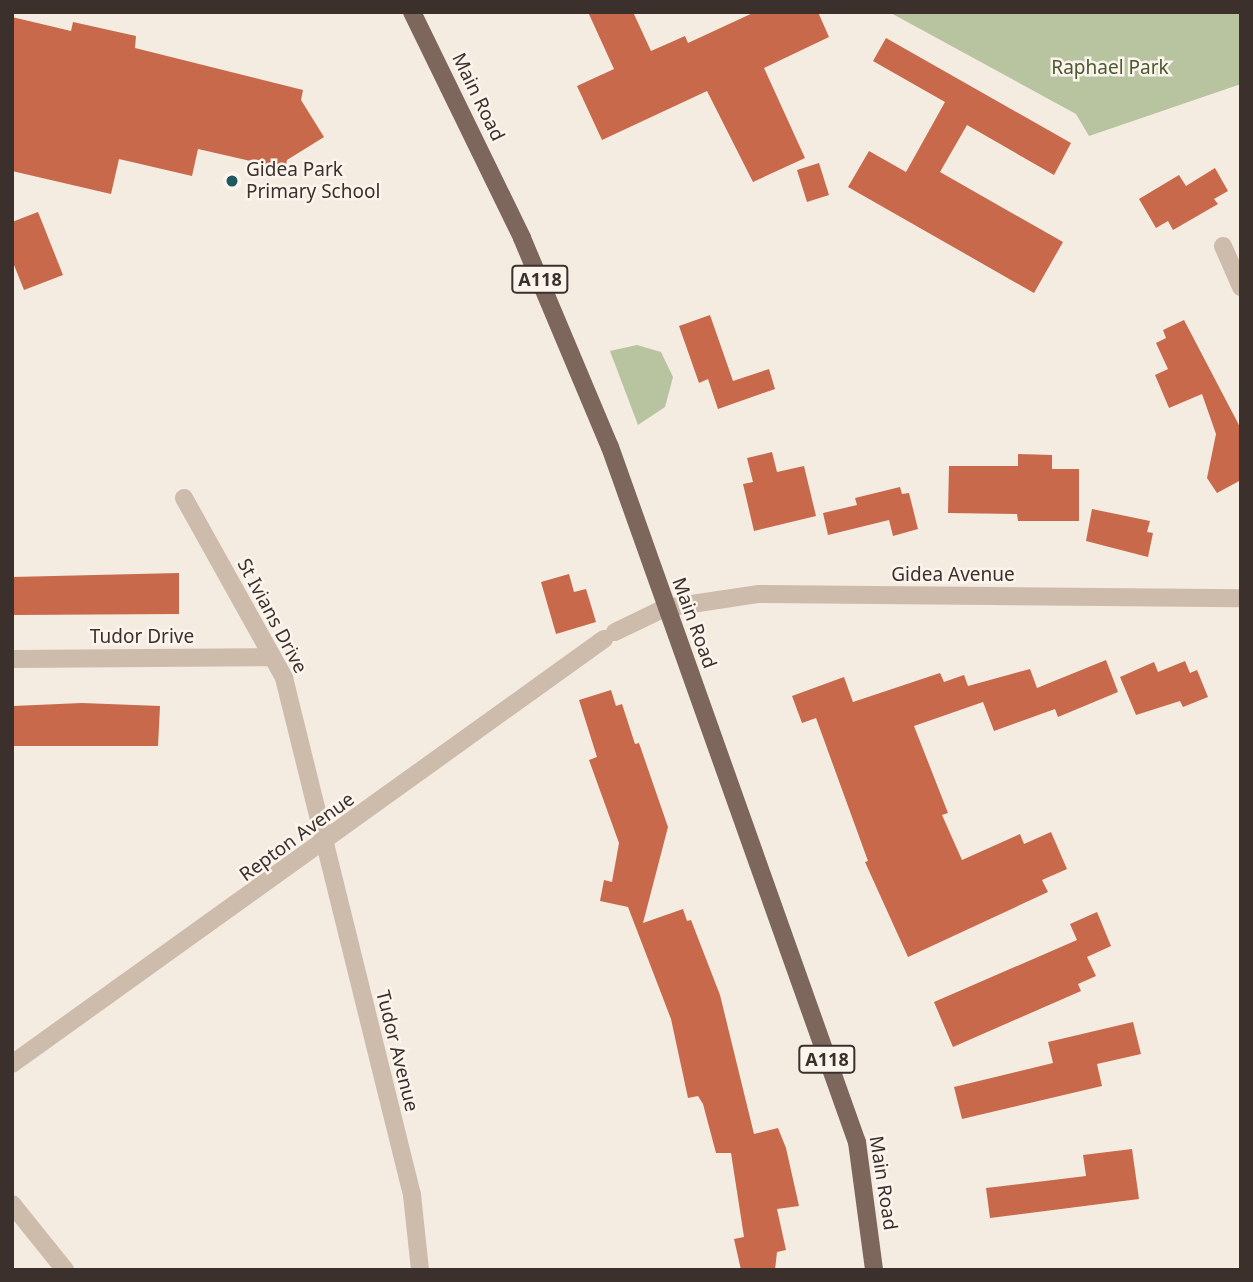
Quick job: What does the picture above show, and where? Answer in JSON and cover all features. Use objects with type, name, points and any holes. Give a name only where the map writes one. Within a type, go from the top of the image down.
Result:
[{"type":"main road","name":"Main Road","points":[[412,12],[558,320],[610,447],[857,1142],[874,1270]]},
{"type":"street","points":[[1223,246],[1241,287]]},
{"type":"street","name":"St Ivians Drive","points":[[184,498],[272,657],[296,718],[324,844]]},
{"type":"street","name":"Gidea Avenue","points":[[665,608],[759,594],[1241,598]]},
{"type":"street","name":"Repton Avenue","points":[[12,1064],[324,844],[610,636],[665,608]]},
{"type":"street","name":"Tudor Drive","points":[[12,659],[272,657]]},
{"type":"street","name":"Tudor Avenue","points":[[324,844],[412,1195],[420,1270]]},
{"type":"street","points":[[12,1204],[65,1270]]},
{"type":"green space","name":"Raphael Park","points":[[889,12],[1241,12],[1241,84],[1089,136],[1076,114]]},
{"type":"green space","points":[[637,345],[661,352],[673,377],[665,407],[638,425],[610,351]]},
{"type":"building","points":[[588,12],[633,12],[651,51],[685,36],[688,43],[755,12],[818,12],[829,37],[764,68],[805,158],[753,182],[707,91],[602,140],[577,86],[614,69]]},
{"type":"building","points":[[12,17],[71,31],[73,22],[136,36],[135,48],[303,90],[301,100],[324,137],[287,160],[285,169],[198,149],[192,176],[119,159],[111,194],[12,171]]},
{"type":"building","points":[[886,38],[1071,143],[1054,175],[967,125],[940,172],[1063,242],[1034,293],[848,187],[869,151],[906,172],[945,102],[873,61]]},
{"type":"building","points":[[819,163],[829,195],[807,202],[797,170]]},
{"type":"building","points":[[1215,168],[1228,191],[1214,199],[1218,204],[1173,230],[1168,221],[1156,228],[1139,199],[1179,175],[1186,186]]},
{"type":"building","points":[[38,212],[63,275],[24,290],[12,260],[12,222]]},
{"type":"building","points":[[710,315],[733,381],[769,369],[775,389],[718,409],[708,379],[699,383],[679,326]]},
{"type":"building","points":[[1184,320],[1241,429],[1241,480],[1217,493],[1207,478],[1216,434],[1202,394],[1169,408],[1155,375],[1168,369],[1156,343],[1166,338],[1163,330]]},
{"type":"building","points":[[772,452],[777,472],[804,466],[816,516],[754,531],[743,484],[753,482],[747,458]]},
{"type":"building","points":[[1018,454],[1052,455],[1052,469],[1079,469],[1079,521],[1018,521],[1017,514],[948,513],[949,466],[1018,466]]},
{"type":"building","points":[[900,487],[902,494],[909,493],[918,529],[893,536],[889,520],[828,535],[823,513],[857,505],[855,498]]},
{"type":"building","points":[[1092,509],[1150,521],[1147,532],[1153,533],[1148,557],[1086,541]]},
{"type":"building","points":[[179,573],[179,614],[12,615],[12,577]]},
{"type":"building","points":[[569,574],[574,592],[586,589],[596,622],[556,634],[541,582]]},
{"type":"building","points":[[1106,660],[1118,692],[1058,717],[1055,709],[994,731],[983,702],[914,726],[948,813],[942,815],[962,860],[1020,834],[1024,844],[1051,832],[1067,869],[1042,880],[1048,892],[908,957],[865,862],[868,861],[816,718],[802,723],[792,696],[844,677],[853,702],[940,673],[944,682],[964,675],[968,686],[1030,669],[1037,688]]},
{"type":"building","points":[[1185,661],[1190,673],[1197,670],[1208,697],[1183,707],[1180,701],[1136,715],[1120,677],[1154,662],[1158,672]]},
{"type":"building","points":[[611,690],[616,706],[622,704],[635,744],[639,743],[668,827],[643,923],[683,909],[687,921],[691,920],[720,995],[754,1134],[778,1128],[786,1148],[799,1206],[777,1209],[786,1250],[777,1252],[775,1270],[741,1270],[734,1239],[744,1237],[731,1153],[716,1153],[703,1104],[698,1096],[688,1098],[671,1019],[628,907],[600,901],[604,880],[612,882],[619,843],[589,760],[597,757],[579,700]]},
{"type":"building","points":[[82,703],[160,706],[158,746],[13,746],[13,706]]},
{"type":"building","points":[[1097,912],[1111,946],[1087,957],[1096,976],[1078,984],[1081,991],[953,1047],[934,1002],[1077,940],[1070,924]]},
{"type":"building","points":[[1133,1022],[1141,1054],[1097,1064],[1102,1086],[962,1119],[954,1087],[1053,1063],[1048,1042]]},
{"type":"building","points":[[1132,1149],[1139,1199],[990,1218],[986,1188],[1086,1176],[1083,1155]]},
{"type":"place","name":"Gidea Park Primary School","points":[[232,181]]}]
